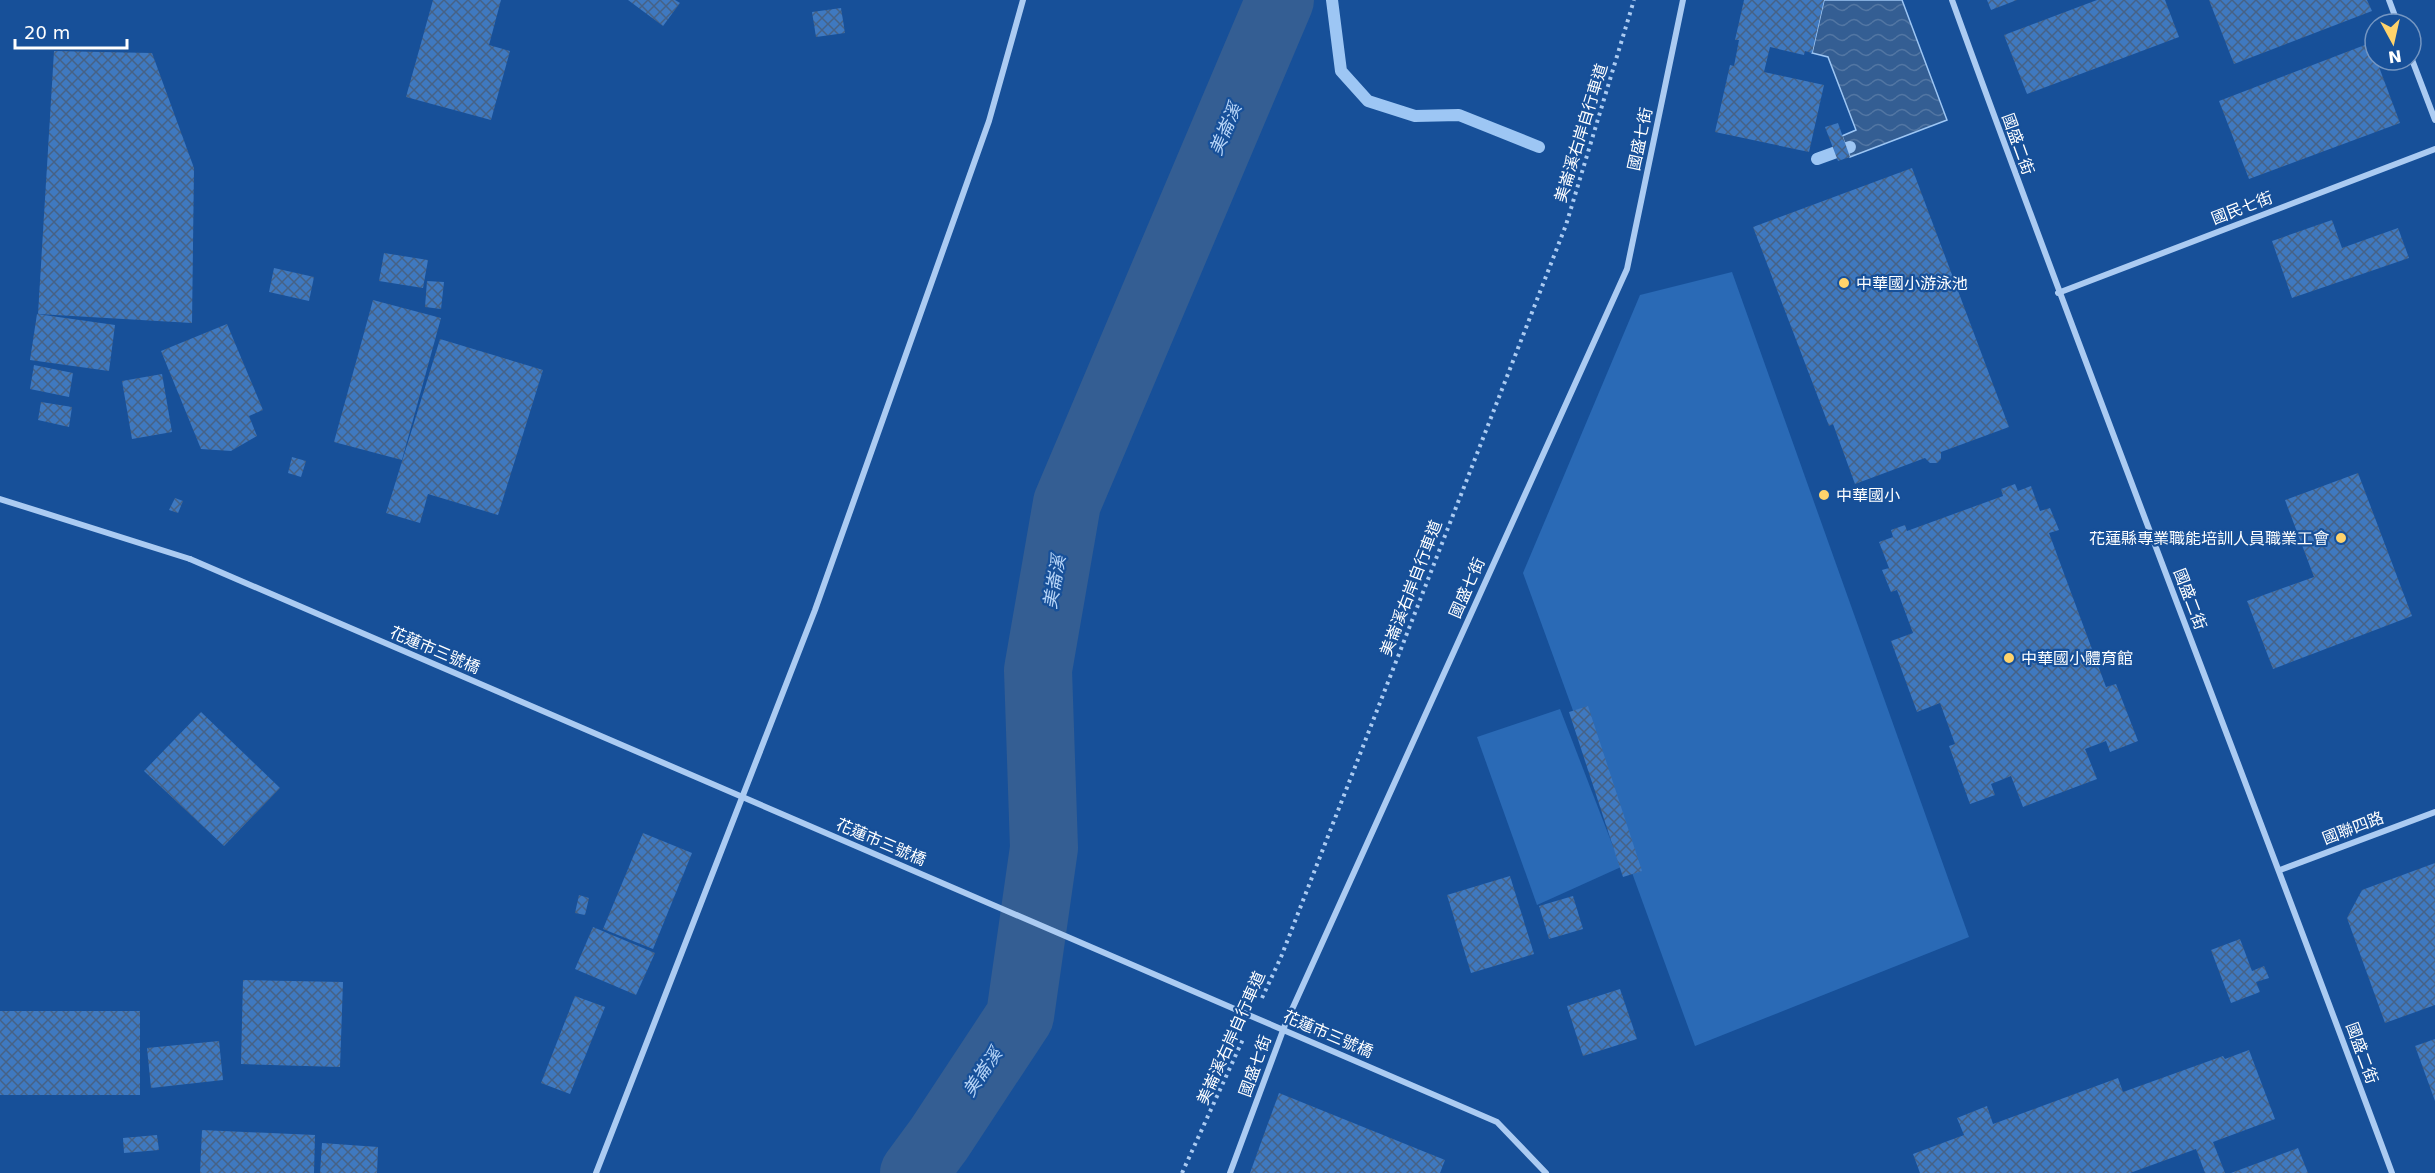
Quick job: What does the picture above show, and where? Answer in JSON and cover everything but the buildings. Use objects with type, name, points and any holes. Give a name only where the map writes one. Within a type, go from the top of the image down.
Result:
[{"type":"street","points":[[596,1173],[819,598],[988,121],[1023,0]]},
{"type":"street","name":"國盛七街","points":[[1230,1173],[1285,1025],[1627,268],[1683,0]]},
{"type":"street","name":"國盛二街","points":[[1952,0],[2058,293],[2280,870],[2392,1173]]},
{"type":"street","points":[[2417,72],[2435,120]]},
{"type":"street","name":"國民七街","points":[[2058,293],[2435,149]]},
{"type":"street","name":"花蓮市三號橋","points":[[0,499],[190,559],[1497,1122],[1546,1173]]},
{"type":"street","name":"國聯四路","points":[[2280,870],[2435,812]]},
{"type":"path","name":"美崙溪右岸自行車道","points":[[1261,1000],[1281,957],[1566,225],[1634,0]]},
{"type":"path","name":"美崙溪右岸自行車道","points":[[1182,1173],[1246,1032]]},
{"type":"shaded area","points":[[1732,272],[1969,937],[1695,1046],[1523,573],[1640,295]]},
{"type":"shaded area","points":[[1560,709],[1621,867],[1537,905],[1477,737]]},
{"type":"water","points":[[1824,0],[1902,0],[1947,120],[1850,157],[1842,136],[1856,130],[1828,57],[1812,53]]},
{"type":"waterway","name":"美崙溪","points":[[914,1173],[1020,1016],[1044,848],[1038,670],[1067,503],[1280,0]]},
{"type":"waterway","points":[[1332,0],[1341,71],[1368,101],[1415,116],[1459,115],[1539,147]]},
{"type":"waterway","points":[[1817,159],[1850,147]]},
{"type":"place","name":"中華國小游泳池","points":[[1844,283]]},
{"type":"place","name":"中華國小","points":[[1824,495]]},
{"type":"place","name":"花蓮縣專業職能培訓人員職業工會","points":[[2341,538]]},
{"type":"place","name":"中華國小體育館","points":[[2009,658]]}]
